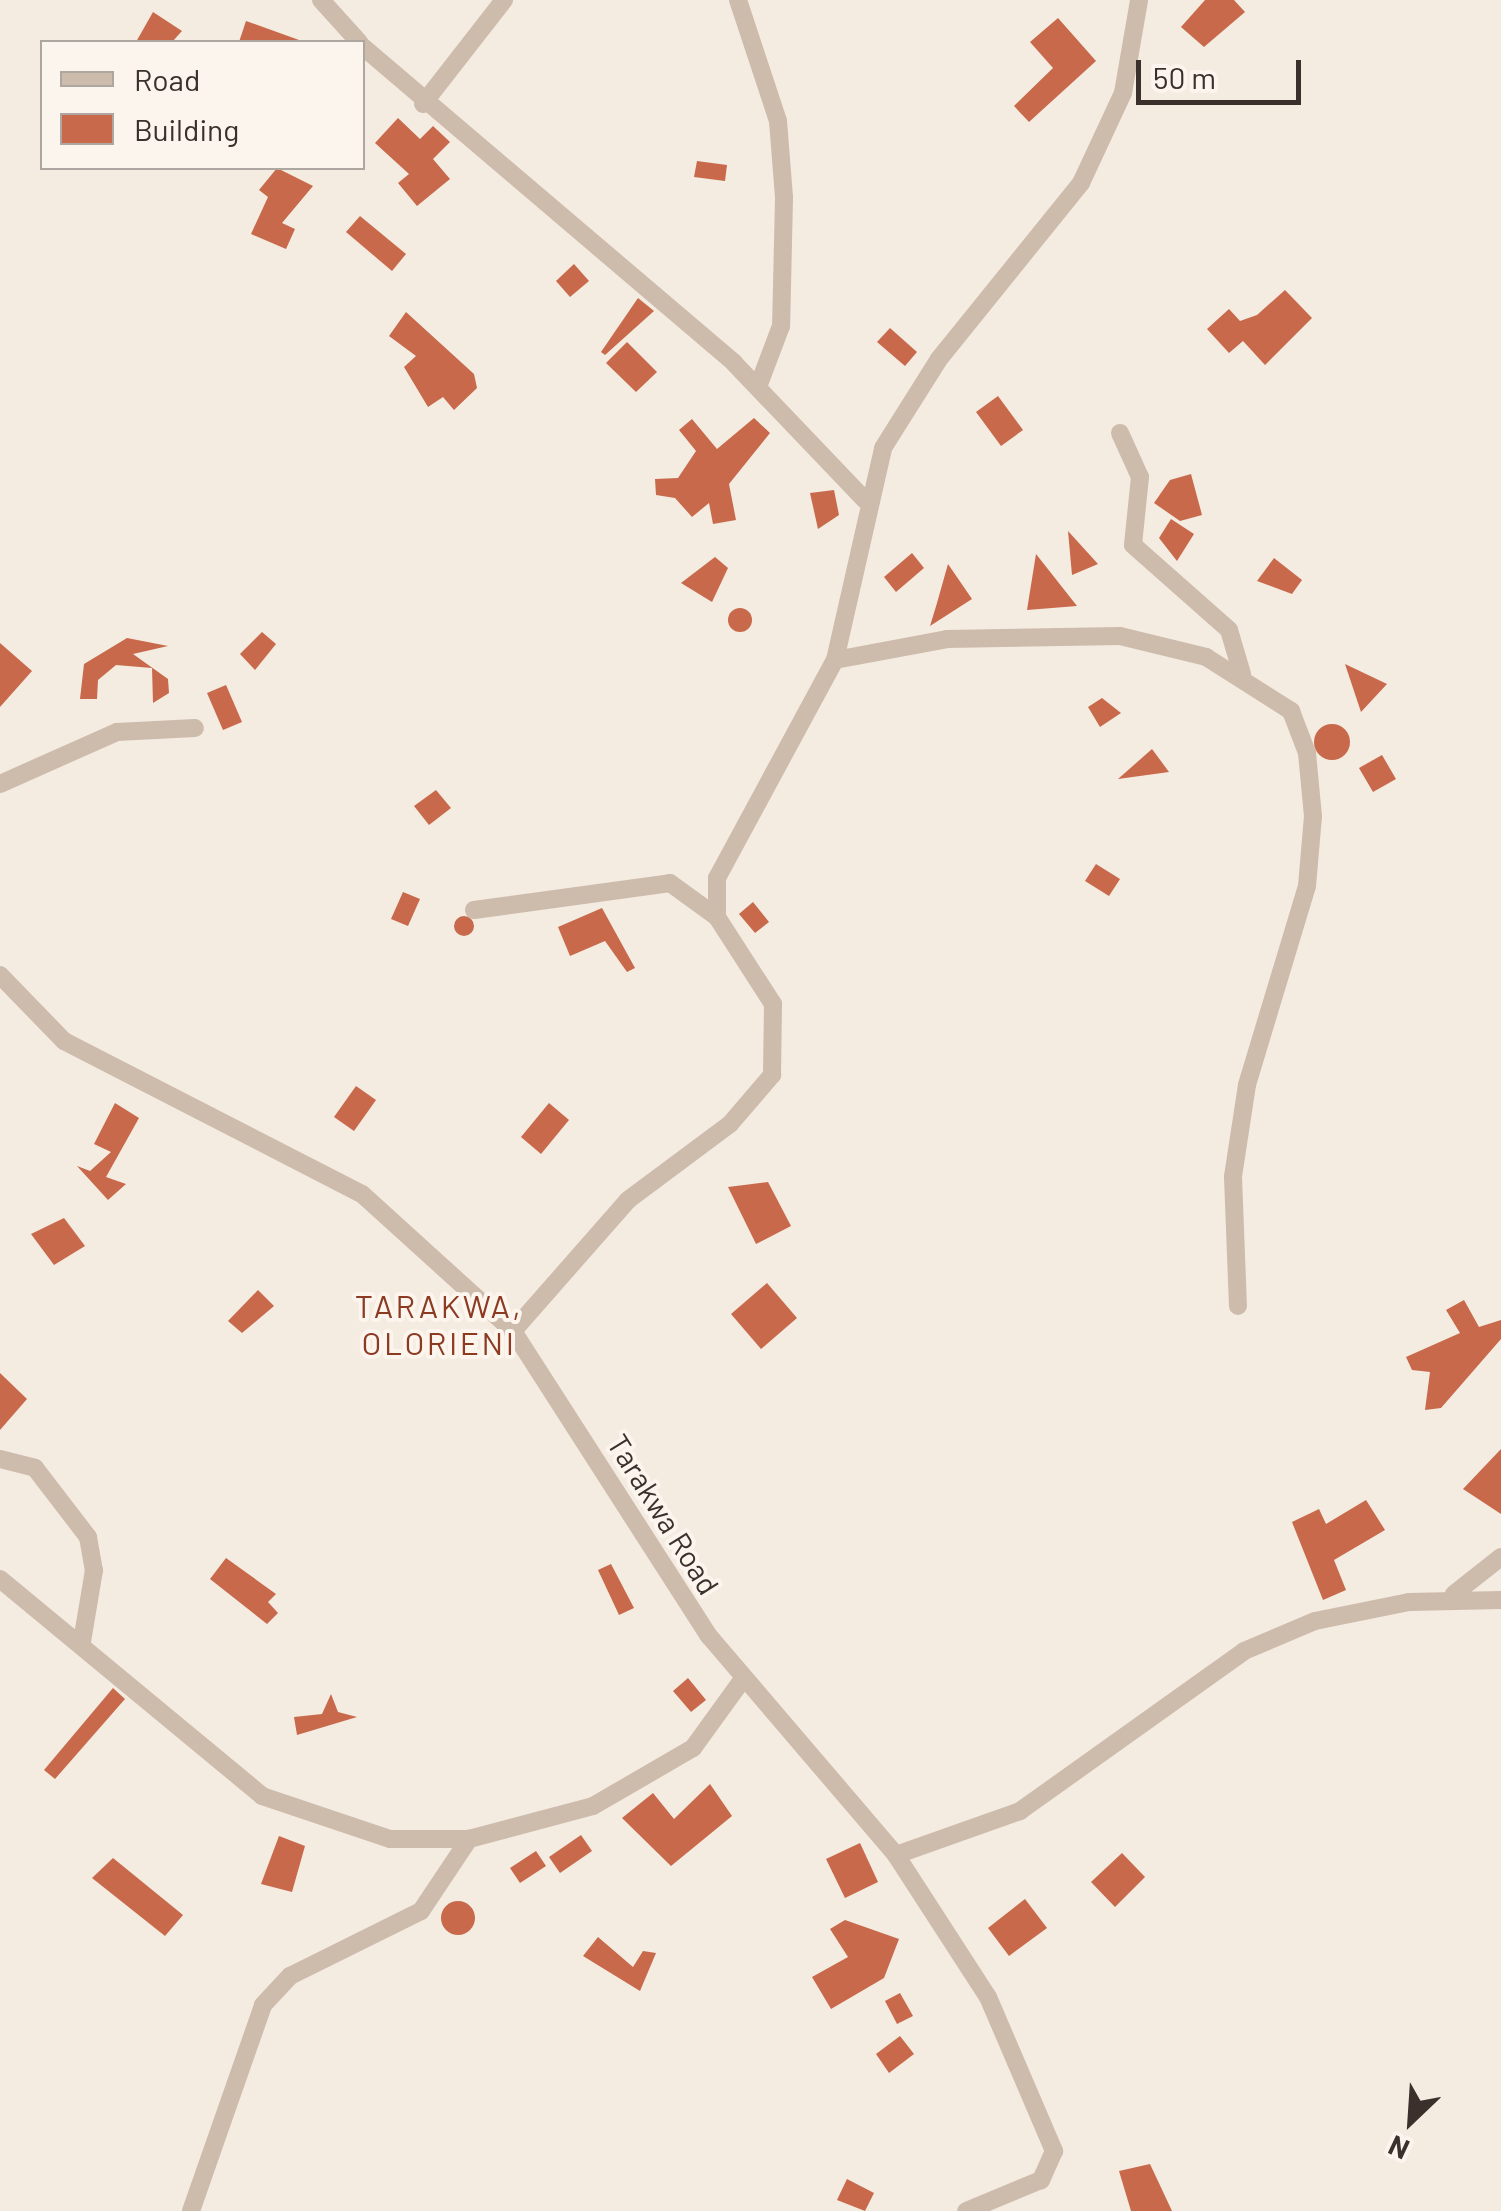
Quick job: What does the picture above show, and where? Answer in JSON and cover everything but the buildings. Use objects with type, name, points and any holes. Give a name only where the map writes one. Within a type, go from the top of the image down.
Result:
[{"type":"street","points":[[321,0],[357,40]]},
{"type":"street","points":[[423,104],[504,0]]},
{"type":"street","points":[[738,0],[778,121],[784,198],[781,326],[758,387]]},
{"type":"street","points":[[717,917],[728,849],[835,660],[854,599],[865,500],[912,396],[1081,183],[1123,93],[1138,0]]},
{"type":"street","points":[[365,48],[423,104],[758,387],[865,500]]},
{"type":"street","points":[[1120,433],[1140,477],[1133,545],[1229,630],[1242,674]]},
{"type":"street","points":[[835,660],[947,639],[1120,636],[1242,674],[1274,694],[1302,730],[1313,816],[1307,886],[1247,1085],[1228,1228],[1238,1306]]},
{"type":"street","points":[[0,784],[101,736],[196,728]]},
{"type":"street","points":[[474,910],[670,882],[717,917],[773,1004],[772,1075],[730,1124],[628,1200],[513,1331]]},
{"type":"street","name":"Tarakwa Road","points":[[0,975],[64,1041],[362,1194],[513,1331],[743,1679],[896,1855],[988,1997],[1054,2150],[1042,2180],[966,2211]]},
{"type":"street","points":[[0,1459],[35,1468],[88,1537],[94,1570],[82,1642]]},
{"type":"street","points":[[1454,1594],[1501,1557]]},
{"type":"street","points":[[0,1579],[82,1642],[262,1796],[361,1833],[469,1839],[636,1787],[692,1748],[743,1679]]},
{"type":"street","points":[[896,1855],[1020,1810],[1244,1651],[1315,1622],[1454,1594],[1501,1600]]},
{"type":"street","points":[[190,2211],[263,2005],[290,1976],[422,1911],[469,1839]]},
{"type":"district","name":"TARAKWA, OLORIENI","points":[[439,1324]]}]
